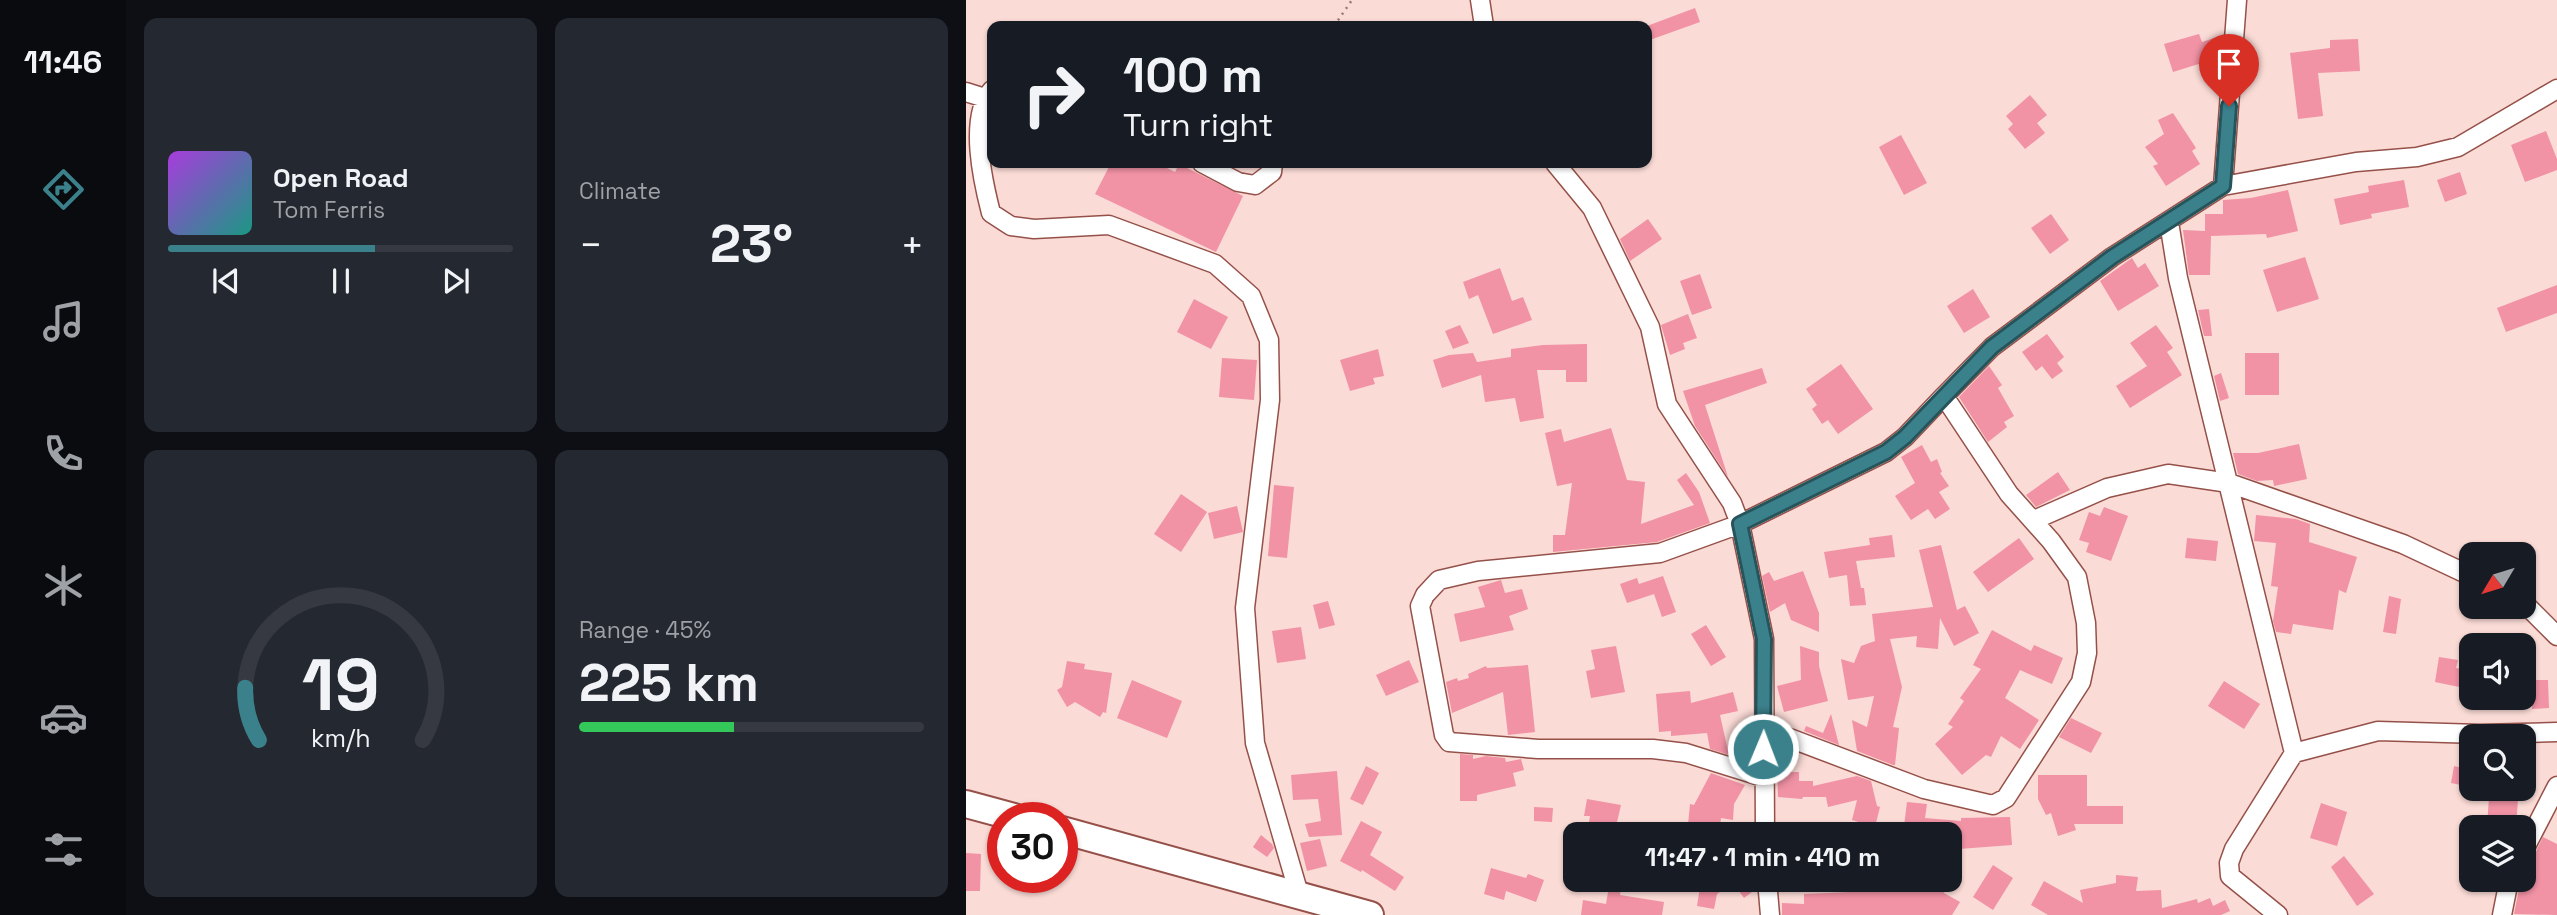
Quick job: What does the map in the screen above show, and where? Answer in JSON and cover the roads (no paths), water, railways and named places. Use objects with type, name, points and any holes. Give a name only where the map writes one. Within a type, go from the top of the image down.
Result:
[{"type":"main road","points":[[966,804],[987,810]]},
{"type":"main road","points":[[1078,834],[1370,915]]},
{"type":"street","points":[[1480,0],[1483,21]]},
{"type":"street","points":[[2223,186],[2237,0]]},
{"type":"street","points":[[1763,777],[1686,753],[1653,749],[1538,750],[1449,742],[1444,735],[1435,675],[1420,606],[1425,595],[1439,580],[1478,571],[1660,553],[1740,524],[1886,452],[1905,437],[1992,347],[2112,257],[2223,186],[2356,162],[2417,158],[2458,148],[2557,89]]},
{"type":"street","points":[[966,92],[987,94]]},
{"type":"street","points":[[987,100],[979,125],[983,180],[991,213],[1011,226],[1034,229],[1109,225],[1215,264],[1251,296],[1269,340],[1270,400],[1245,608],[1255,743],[1299,894]]},
{"type":"street","points":[[1211,168],[1238,182],[1255,185],[1272,172],[1272,168]]},
{"type":"street","points":[[1559,168],[1592,208],[1650,327],[1667,404],[1731,503],[1740,524],[1764,639],[1765,822]]},
{"type":"street","points":[[2169,222],[2178,278],[2294,753]]},
{"type":"street","points":[[1763,728],[1924,789],[1993,805],[2006,798],[2081,682],[2087,653],[2086,623],[2077,577],[2034,520],[2009,494],[1944,396]]},
{"type":"street","points":[[2034,520],[2107,488],[2168,474],[2229,483],[2403,544],[2459,570]]},
{"type":"street","points":[[2536,615],[2557,636]]},
{"type":"street","points":[[2278,915],[2230,876],[2229,863],[2234,849],[2294,753],[2378,731],[2480,734],[2557,732]]},
{"type":"street","points":[[2536,827],[2557,786]]},
{"type":"street","points":[[1768,892],[1770,915]]},
{"type":"street","points":[[2502,915],[2507,892]]}]
